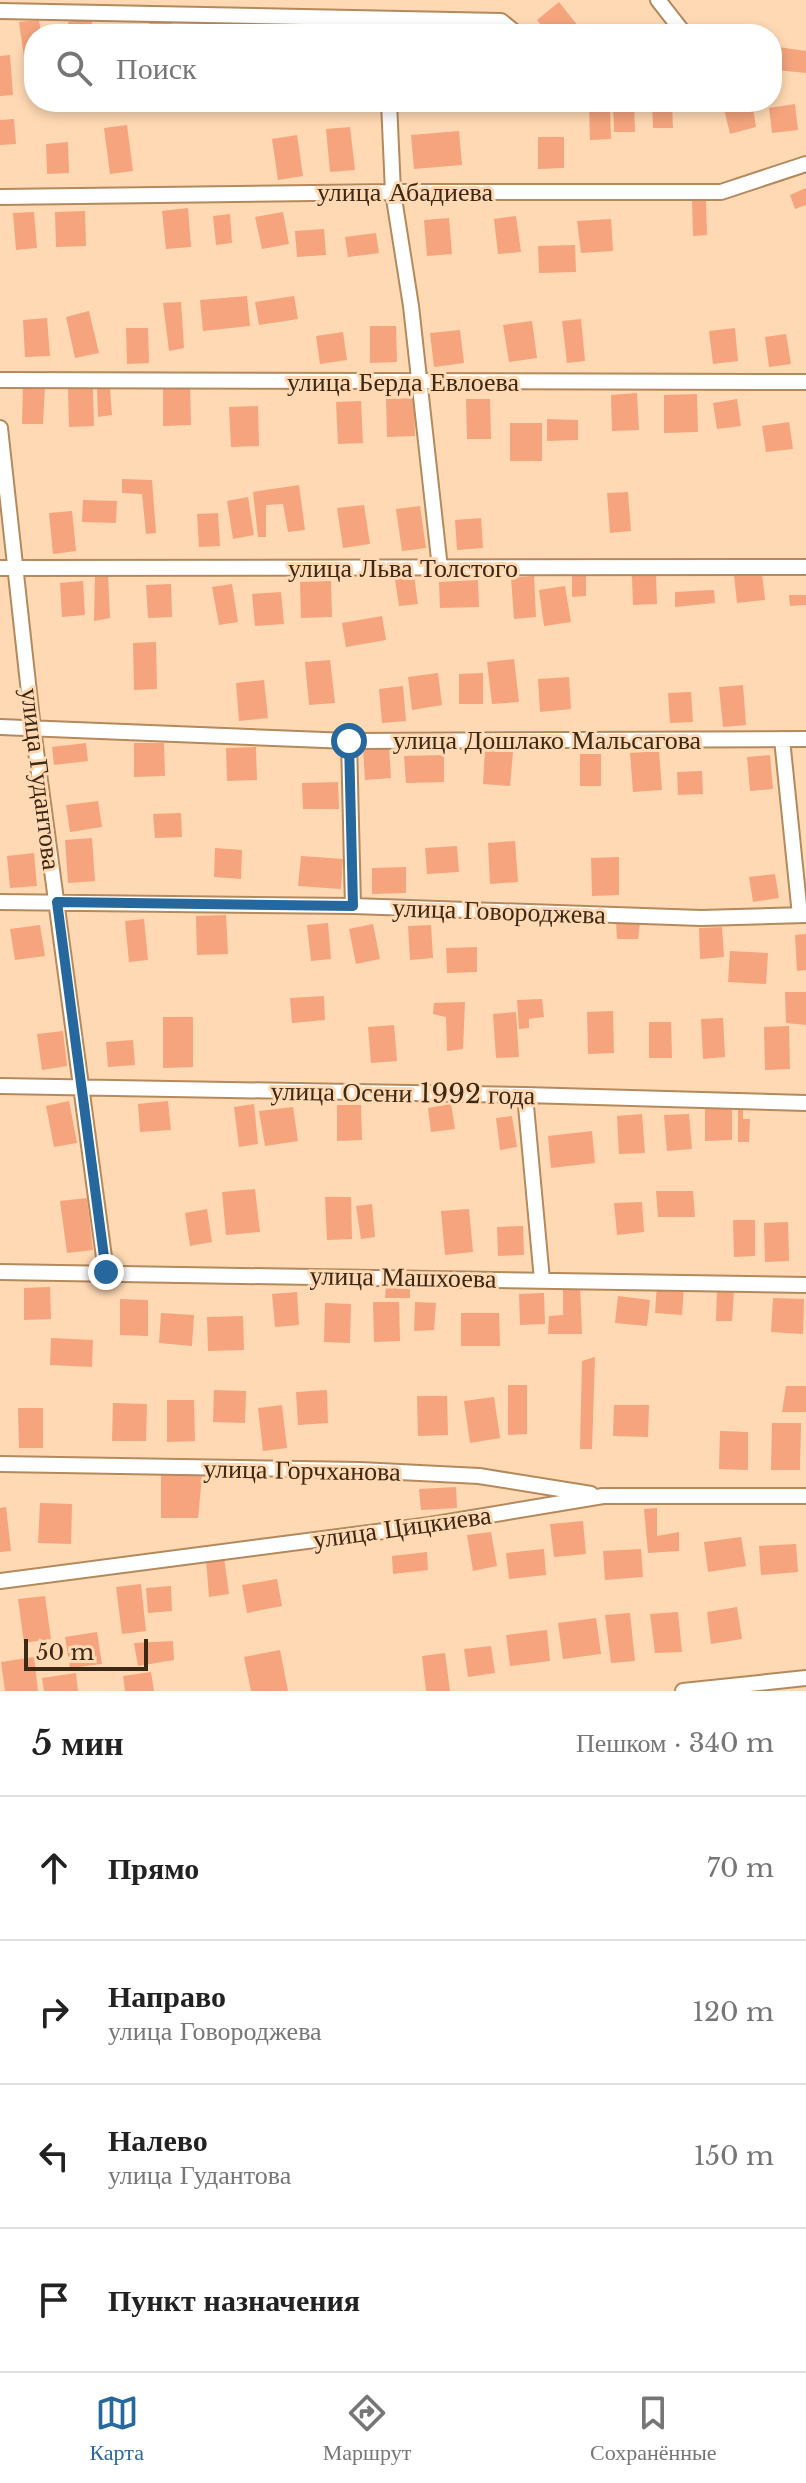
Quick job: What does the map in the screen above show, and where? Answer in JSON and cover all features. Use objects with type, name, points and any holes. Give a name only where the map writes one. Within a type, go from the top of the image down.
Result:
[{"type":"street","points":[[658,0],[677,24]]},
{"type":"street","points":[[0,11],[335,24]]},
{"type":"street","points":[[432,24],[501,21],[505,24]]},
{"type":"street","points":[[389,112],[393,192],[420,382],[440,568]]},
{"type":"street","name":"улица Абадиева","points":[[0,197],[721,192],[806,164]]},
{"type":"street","name":"улица Берда Евлоева","points":[[0,380],[806,382]]},
{"type":"street","name":"улица Гудантова","points":[[0,428],[33,729],[106,1272]]},
{"type":"street","name":"улица Льва Толстого","points":[[0,568],[806,567]]},
{"type":"street","name":"улица Дошлако Мальсагова","points":[[0,727],[349,741],[806,739]]},
{"type":"street","points":[[782,739],[803,915]]},
{"type":"street","points":[[349,741],[353,906]]},
{"type":"street","name":"улица Говороджева","points":[[0,902],[353,906],[701,918],[803,915]]},
{"type":"street","name":"улица Осени 1992 года","points":[[0,1086],[806,1103]]},
{"type":"street","points":[[525,1095],[542,1280]]},
{"type":"street","name":"улица Машхоева","points":[[0,1272],[806,1285]]},
{"type":"street","name":"улица Горчханова","points":[[0,1464],[344,1470],[479,1476],[603,1496]]},
{"type":"street","name":"улица Цицкиева","points":[[0,1581],[430,1525],[603,1496],[806,1496]]},
{"type":"street","points":[[683,1691],[806,1678]]},
{"type":"building","points":[[559,2],[576,24],[540,24],[537,20]]},
{"type":"building","points":[[91,18],[92,24],[68,24]]},
{"type":"building","points":[[149,19],[172,20],[172,24],[149,24]]},
{"type":"building","points":[[39,20],[40,24],[24,24],[24,57],[19,22]]},
{"type":"building","points":[[219,20],[243,21],[243,24],[219,24]]},
{"type":"building","points":[[782,48],[806,51],[806,73],[782,71]]},
{"type":"building","points":[[10,55],[13,95],[0,96],[0,56]]},
{"type":"building","points":[[795,104],[798,130],[772,133],[769,112],[782,112],[782,106]]},
{"type":"building","points":[[589,112],[610,112],[611,139],[590,140]]},
{"type":"building","points":[[613,112],[634,112],[635,132],[614,132]]},
{"type":"building","points":[[652,112],[672,112],[673,128],[653,128]]},
{"type":"building","points":[[725,112],[754,112],[756,127],[730,134]]},
{"type":"building","points":[[14,119],[16,144],[0,145],[0,120]]},
{"type":"building","points":[[127,125],[133,171],[110,174],[104,128]]},
{"type":"building","points":[[350,127],[355,170],[330,172],[326,129]]},
{"type":"building","points":[[459,131],[462,165],[414,169],[411,135]]},
{"type":"building","points":[[297,135],[303,176],[278,180],[272,139]]},
{"type":"building","points":[[538,137],[564,137],[564,168],[538,169]]},
{"type":"building","points":[[68,142],[69,173],[47,174],[46,144]]},
{"type":"building","points":[[806,188],[806,205],[795,209],[790,195]]},
{"type":"building","points":[[692,201],[706,201],[707,235],[693,236]]},
{"type":"building","points":[[188,208],[191,247],[166,249],[162,211]]},
{"type":"building","points":[[85,211],[86,246],[56,247],[55,212]]},
{"type":"building","points":[[34,212],[37,248],[16,250],[13,213]]},
{"type":"building","points":[[283,212],[289,244],[262,249],[255,217]]},
{"type":"building","points":[[230,214],[232,243],[216,245],[213,216]]},
{"type":"building","points":[[516,216],[521,252],[498,254],[494,219]]},
{"type":"building","points":[[449,218],[452,254],[427,256],[424,220]]},
{"type":"building","points":[[611,219],[613,251],[581,253],[577,221]]},
{"type":"building","points":[[324,229],[326,255],[297,257],[295,231]]},
{"type":"building","points":[[376,233],[379,253],[348,257],[345,237]]},
{"type":"building","points":[[575,245],[576,272],[539,273],[538,246]]},
{"type":"building","points":[[247,296],[250,326],[203,331],[200,300]]},
{"type":"building","points":[[294,296],[298,319],[259,325],[255,302]]},
{"type":"building","points":[[181,302],[184,348],[169,351],[163,303]]},
{"type":"building","points":[[89,311],[99,353],[75,358],[66,317]]},
{"type":"building","points":[[47,318],[50,356],[25,357],[23,320]]},
{"type":"building","points":[[581,319],[585,361],[567,363],[562,321]]},
{"type":"building","points":[[532,321],[537,358],[509,362],[503,325]]},
{"type":"building","points":[[370,326],[396,326],[397,362],[370,363]]},
{"type":"building","points":[[126,328],[148,328],[149,363],[127,364]]},
{"type":"building","points":[[735,328],[738,361],[713,364],[709,331]]},
{"type":"building","points":[[460,330],[464,363],[434,367],[430,333]]},
{"type":"building","points":[[343,332],[347,360],[320,364],[316,336]]},
{"type":"building","points":[[786,334],[791,364],[769,367],[765,337]]},
{"type":"building","points":[[23,384],[45,385],[43,424],[22,424]]},
{"type":"building","points":[[163,387],[190,387],[191,425],[163,426]]},
{"type":"building","points":[[68,389],[93,389],[94,426],[69,427]]},
{"type":"building","points":[[97,389],[110,389],[112,415],[98,417]]},
{"type":"building","points":[[637,393],[639,430],[612,431],[611,395]]},
{"type":"building","points":[[697,394],[698,432],[664,433],[664,395]]},
{"type":"building","points":[[414,398],[415,436],[387,437],[386,399]]},
{"type":"building","points":[[466,399],[490,399],[491,439],[467,439]]},
{"type":"building","points":[[737,399],[741,426],[717,429],[713,403]]},
{"type":"building","points":[[361,401],[363,443],[338,444],[336,402]]},
{"type":"building","points":[[258,406],[259,446],[231,447],[229,407]]},
{"type":"building","points":[[547,419],[578,420],[578,440],[547,441]]},
{"type":"building","points":[[789,422],[793,449],[766,452],[762,426]]},
{"type":"building","points":[[510,423],[542,423],[542,461],[510,461]]},
{"type":"building","points":[[122,479],[152,480],[156,533],[146,534],[142,494],[122,493]]},
{"type":"building","points":[[299,485],[305,530],[288,532],[283,504],[266,505],[266,537],[258,537],[253,492]]},
{"type":"building","points":[[628,492],[631,531],[610,533],[607,493]]},
{"type":"building","points":[[248,497],[254,535],[233,539],[227,501]]},
{"type":"building","points":[[83,500],[117,501],[116,523],[82,522]]},
{"type":"building","points":[[364,505],[370,544],[343,548],[337,508]]},
{"type":"building","points":[[420,506],[426,548],[402,551],[396,509]]},
{"type":"building","points":[[72,511],[76,551],[53,554],[49,513]]},
{"type":"building","points":[[218,513],[220,546],[199,547],[197,514]]},
{"type":"building","points":[[481,518],[483,548],[457,550],[455,520]]},
{"type":"building","points":[[572,573],[586,574],[586,596],[572,597]]},
{"type":"building","points":[[762,573],[765,600],[737,603],[734,575]]},
{"type":"building","points":[[108,574],[110,618],[94,621],[95,575]]},
{"type":"building","points":[[656,575],[657,604],[633,605],[632,576]]},
{"type":"building","points":[[414,576],[418,604],[399,606],[395,579]]},
{"type":"building","points":[[534,576],[536,617],[514,619],[511,578]]},
{"type":"building","points":[[478,580],[479,607],[440,608],[439,582]]},
{"type":"building","points":[[83,581],[85,615],[62,617],[60,583]]},
{"type":"building","points":[[331,581],[332,617],[301,618],[300,582]]},
{"type":"building","points":[[171,584],[172,617],[148,618],[146,585]]},
{"type":"building","points":[[232,584],[238,622],[219,625],[212,587]]},
{"type":"building","points":[[565,586],[571,622],[544,626],[539,590]]},
{"type":"building","points":[[714,590],[715,603],[675,607],[675,592]]},
{"type":"building","points":[[281,592],[284,624],[255,626],[252,594]]},
{"type":"building","points":[[789,595],[806,595],[806,605],[790,606]]},
{"type":"building","points":[[382,616],[386,640],[346,647],[342,623]]},
{"type":"building","points":[[156,642],[157,689],[134,690],[133,643]]},
{"type":"building","points":[[514,659],[519,702],[492,704],[487,662]]},
{"type":"building","points":[[330,660],[335,703],[309,705],[305,662]]},
{"type":"building","points":[[438,673],[442,705],[412,710],[408,677]]},
{"type":"building","points":[[483,673],[483,704],[459,704],[459,674]]},
{"type":"building","points":[[569,677],[571,709],[540,712],[538,679]]},
{"type":"building","points":[[264,680],[268,718],[239,721],[236,683]]},
{"type":"building","points":[[743,685],[746,725],[723,727],[719,687]]},
{"type":"building","points":[[403,686],[406,721],[382,723],[379,689]]},
{"type":"building","points":[[691,692],[693,722],[670,723],[668,693]]},
{"type":"building","points":[[86,743],[88,761],[54,765],[52,747]]},
{"type":"building","points":[[134,743],[164,743],[165,776],[134,777]]},
{"type":"building","points":[[389,746],[391,778],[365,780],[363,748]]},
{"type":"building","points":[[256,747],[257,780],[227,781],[226,748]]},
{"type":"building","points":[[485,750],[513,752],[510,786],[483,784]]},
{"type":"building","points":[[659,751],[662,790],[633,792],[630,753]]},
{"type":"building","points":[[580,754],[601,754],[601,786],[580,786]]},
{"type":"building","points":[[444,755],[444,782],[406,783],[404,756]]},
{"type":"building","points":[[770,755],[773,789],[750,791],[747,757]]},
{"type":"building","points":[[702,771],[703,794],[678,795],[677,772]]},
{"type":"building","points":[[338,782],[339,809],[303,809],[302,783]]},
{"type":"building","points":[[98,801],[102,827],[70,832],[66,805]]},
{"type":"building","points":[[181,813],[182,837],[155,838],[153,814]]},
{"type":"building","points":[[92,838],[95,881],[68,883],[65,840]]},
{"type":"building","points":[[515,841],[518,882],[490,884],[488,843]]},
{"type":"building","points":[[457,846],[459,872],[427,874],[425,848]]},
{"type":"building","points":[[215,848],[242,850],[241,879],[214,877]]},
{"type":"building","points":[[34,853],[37,886],[10,888],[7,856]]},
{"type":"building","points":[[301,856],[343,859],[341,889],[298,886]]},
{"type":"building","points":[[619,857],[619,895],[592,896],[591,858]]},
{"type":"building","points":[[406,867],[406,893],[372,894],[372,868]]},
{"type":"building","points":[[775,874],[779,898],[753,902],[749,877]]},
{"type":"building","points":[[226,915],[228,954],[197,955],[196,916]]},
{"type":"building","points":[[144,919],[148,960],[129,962],[125,921]]},
{"type":"building","points":[[616,922],[640,923],[638,939],[617,939]]},
{"type":"building","points":[[328,923],[331,959],[311,961],[307,925]]},
{"type":"building","points":[[373,924],[380,959],[356,964],[349,929]]},
{"type":"building","points":[[40,925],[45,956],[15,960],[10,929]]},
{"type":"building","points":[[431,925],[433,958],[410,960],[408,926]]},
{"type":"building","points":[[722,927],[724,957],[700,959],[699,928]]},
{"type":"building","points":[[806,934],[806,970],[797,971],[795,935]]},
{"type":"building","points":[[477,947],[477,972],[447,973],[446,948]]},
{"type":"building","points":[[730,951],[768,953],[766,984],[728,982]]},
{"type":"building","points":[[785,992],[806,992],[806,1025],[786,1023]]},
{"type":"building","points":[[324,996],[325,1020],[292,1023],[290,998]]},
{"type":"building","points":[[542,999],[544,1017],[529,1019],[529,1028],[519,1029],[517,1000]]},
{"type":"building","points":[[465,1002],[463,1049],[447,1051],[446,1017],[433,1014],[434,1003]]},
{"type":"building","points":[[613,1011],[614,1053],[588,1054],[587,1012]]},
{"type":"building","points":[[516,1012],[519,1057],[496,1058],[493,1014]]},
{"type":"building","points":[[163,1017],[193,1017],[193,1067],[163,1068]]},
{"type":"building","points":[[723,1018],[725,1057],[703,1059],[701,1019]]},
{"type":"building","points":[[649,1022],[671,1022],[672,1058],[649,1058]]},
{"type":"building","points":[[394,1025],[397,1061],[371,1063],[368,1027]]},
{"type":"building","points":[[789,1026],[790,1069],[765,1070],[764,1027]]},
{"type":"building","points":[[63,1031],[67,1066],[42,1070],[37,1034]]},
{"type":"building","points":[[133,1040],[135,1065],[108,1067],[106,1042]]},
{"type":"building","points":[[69,1101],[77,1143],[54,1147],[46,1106]]},
{"type":"building","points":[[168,1101],[171,1130],[140,1132],[138,1104]]},
{"type":"building","points":[[705,1103],[732,1103],[732,1140],[705,1141]]},
{"type":"building","points":[[254,1104],[258,1144],[239,1147],[234,1107]]},
{"type":"building","points":[[451,1104],[455,1129],[431,1132],[428,1108]]},
{"type":"building","points":[[738,1104],[743,1105],[743,1119],[750,1119],[749,1142],[738,1142]]},
{"type":"building","points":[[337,1105],[361,1105],[362,1140],[337,1141]]},
{"type":"building","points":[[293,1107],[298,1141],[265,1146],[259,1111]]},
{"type":"building","points":[[642,1114],[645,1153],[619,1154],[617,1116]]},
{"type":"building","points":[[689,1114],[692,1149],[667,1151],[664,1115]]},
{"type":"building","points":[[512,1116],[517,1147],[500,1150],[496,1118]]},
{"type":"building","points":[[592,1131],[595,1163],[551,1168],[548,1136]]},
{"type":"building","points":[[255,1189],[260,1232],[226,1235],[222,1192]]},
{"type":"building","points":[[656,1191],[693,1191],[695,1217],[658,1217]]},
{"type":"building","points":[[325,1197],[351,1197],[352,1239],[327,1240]]},
{"type":"building","points":[[87,1198],[93,1250],[67,1253],[60,1201]]},
{"type":"building","points":[[642,1202],[644,1232],[617,1235],[614,1203]]},
{"type":"building","points":[[372,1204],[375,1237],[361,1239],[356,1206]]},
{"type":"building","points":[[207,1209],[212,1242],[190,1246],[185,1213]]},
{"type":"building","points":[[469,1209],[473,1252],[445,1255],[441,1211]]},
{"type":"building","points":[[733,1220],[755,1220],[755,1256],[734,1257]]},
{"type":"building","points":[[788,1222],[789,1261],[765,1262],[764,1223]]},
{"type":"building","points":[[523,1226],[524,1255],[498,1256],[497,1227]]},
{"type":"building","points":[[410,1281],[410,1298],[385,1298],[386,1283]]},
{"type":"building","points":[[657,1284],[684,1286],[682,1315],[655,1313]]},
{"type":"building","points":[[563,1285],[580,1285],[582,1334],[548,1334],[549,1316],[563,1315]]},
{"type":"building","points":[[50,1287],[51,1319],[24,1320],[24,1288]]},
{"type":"building","points":[[717,1289],[734,1289],[732,1321],[716,1321]]},
{"type":"building","points":[[297,1292],[299,1325],[275,1327],[272,1294]]},
{"type":"building","points":[[544,1293],[545,1324],[520,1325],[519,1294]]},
{"type":"building","points":[[618,1296],[650,1300],[647,1326],[615,1323]]},
{"type":"building","points":[[773,1298],[804,1299],[803,1334],[771,1332]]},
{"type":"building","points":[[120,1299],[148,1300],[148,1336],[120,1335]]},
{"type":"building","points":[[373,1302],[399,1302],[400,1341],[374,1342]]},
{"type":"building","points":[[415,1302],[436,1303],[434,1330],[414,1331]]},
{"type":"building","points":[[325,1303],[351,1304],[350,1343],[324,1342]]},
{"type":"building","points":[[161,1313],[194,1315],[192,1346],[159,1343]]},
{"type":"building","points":[[461,1313],[499,1313],[500,1346],[461,1346]]},
{"type":"building","points":[[243,1316],[244,1350],[208,1351],[207,1317]]},
{"type":"building","points":[[51,1338],[93,1340],[92,1367],[50,1365]]},
{"type":"building","points":[[595,1357],[592,1449],[580,1449],[582,1361]]},
{"type":"building","points":[[508,1385],[527,1385],[527,1434],[508,1435]]},
{"type":"building","points":[[786,1386],[806,1386],[806,1412],[782,1412]]},
{"type":"building","points":[[214,1390],[246,1391],[245,1423],[213,1422]]},
{"type":"building","points":[[327,1390],[328,1423],[298,1425],[296,1392]]},
{"type":"building","points":[[417,1396],[447,1396],[448,1435],[418,1436]]},
{"type":"building","points":[[494,1397],[500,1438],[470,1443],[464,1401]]},
{"type":"building","points":[[167,1400],[194,1400],[195,1441],[167,1442]]},
{"type":"building","points":[[113,1403],[147,1404],[146,1441],[112,1441]]},
{"type":"building","points":[[282,1405],[287,1448],[263,1451],[258,1408]]},
{"type":"building","points":[[614,1405],[649,1405],[648,1437],[613,1436]]},
{"type":"building","points":[[18,1408],[43,1408],[43,1448],[19,1448]]},
{"type":"building","points":[[772,1423],[801,1423],[800,1470],[771,1470]]},
{"type":"building","points":[[720,1431],[748,1432],[748,1470],[719,1469]]},
{"type":"building","points":[[161,1472],[202,1476],[198,1518],[161,1518]]},
{"type":"building","points":[[456,1487],[457,1508],[421,1510],[419,1489]]},
{"type":"building","points":[[40,1503],[72,1504],[71,1544],[38,1543]]},
{"type":"building","points":[[6,1507],[11,1551],[0,1552],[0,1508]]},
{"type":"building","points":[[657,1508],[657,1536],[679,1532],[679,1551],[648,1553],[644,1509]]},
{"type":"building","points":[[583,1521],[586,1554],[554,1557],[550,1524]]},
{"type":"building","points":[[491,1532],[497,1566],[473,1571],[467,1535]]},
{"type":"building","points":[[741,1537],[746,1566],[708,1572],[704,1542]]},
{"type":"building","points":[[796,1544],[798,1572],[761,1575],[759,1546]]},
{"type":"building","points":[[544,1549],[546,1575],[509,1579],[506,1553]]},
{"type":"building","points":[[641,1549],[643,1577],[605,1580],[603,1551]]},
{"type":"building","points":[[427,1552],[428,1570],[393,1574],[392,1556]]},
{"type":"building","points":[[224,1557],[229,1594],[209,1597],[206,1559]]},
{"type":"building","points":[[277,1579],[282,1606],[247,1613],[242,1585]]},
{"type":"building","points":[[141,1584],[146,1631],[122,1634],[116,1587]]},
{"type":"building","points":[[171,1586],[172,1611],[148,1613],[146,1588]]},
{"type":"building","points":[[45,1596],[51,1639],[24,1643],[18,1599]]},
{"type":"building","points":[[737,1607],[742,1639],[711,1644],[707,1612]]},
{"type":"building","points":[[678,1612],[682,1652],[655,1653],[650,1614]]},
{"type":"building","points":[[630,1613],[635,1661],[611,1663],[605,1615]]},
{"type":"building","points":[[596,1618],[601,1654],[563,1659],[558,1623]]},
{"type":"building","points":[[547,1630],[550,1661],[510,1666],[506,1635]]},
{"type":"building","points":[[97,1632],[102,1664],[70,1668],[65,1637]]},
{"type":"building","points":[[173,1641],[174,1660],[138,1666],[134,1643]]},
{"type":"building","points":[[491,1646],[495,1673],[468,1677],[464,1649]]},
{"type":"building","points":[[280,1650],[288,1691],[251,1691],[244,1657]]},
{"type":"building","points":[[445,1653],[450,1691],[426,1691],[422,1656]]},
{"type":"building","points":[[34,1657],[38,1691],[5,1691],[1,1662]]},
{"type":"building","points":[[151,1672],[154,1691],[125,1691],[123,1676]]},
{"type":"building","points":[[76,1673],[78,1691],[44,1691],[42,1678]]},
{"type":"route","points":[[106,1272],[57,902],[353,906],[349,741]]}]
